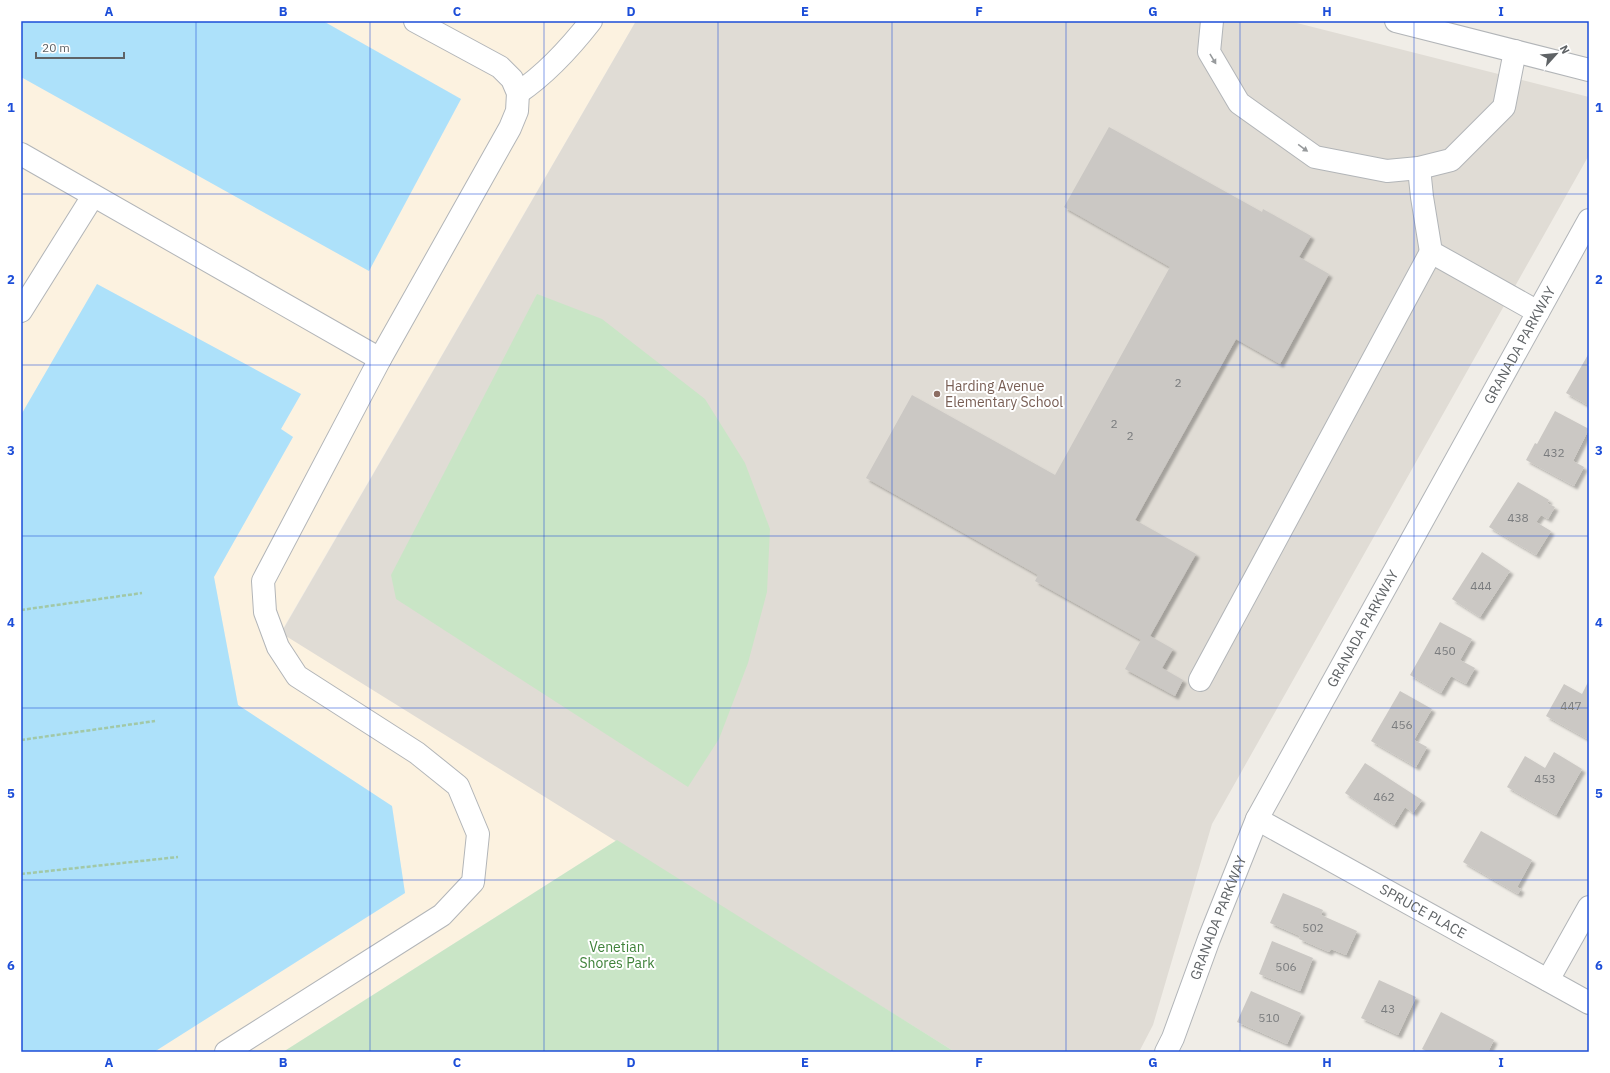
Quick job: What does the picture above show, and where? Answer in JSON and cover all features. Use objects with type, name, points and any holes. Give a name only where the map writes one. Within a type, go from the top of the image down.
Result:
[{"type":"street","points":[[226,1052],[442,915],[473,882],[478,834],[458,786],[416,753],[297,676],[278,647],[265,612],[263,581],[380,359],[510,128],[517,111],[518,94],[512,79],[500,67],[416,21]]},
{"type":"street","points":[[518,94],[542,75],[573,44],[591,21]]},
{"type":"street","points":[[1212,21],[1209,52],[1239,103],[1315,157],[1387,171],[1419,168],[1451,160],[1504,107],[1515,51]]},
{"type":"street","points":[[1396,21],[1589,70]]},
{"type":"street","points":[[21,154],[380,359]]},
{"type":"street","points":[[1200,680],[1431,252],[1419,168]]},
{"type":"street","points":[[21,311],[93,196]]},
{"type":"street","name":"GRANADA PARKWAY","points":[[1166,1052],[1173,1038],[1208,939],[1257,819],[1589,220]]},
{"type":"street","points":[[1431,252],[1538,312]]},
{"type":"street","name":"SPRUCE PLACE","points":[[1257,819],[1589,1003]]},
{"type":"street","points":[[1548,980],[1589,907]]},
{"type":"path","points":[[21,610],[142,593]]},
{"type":"path","points":[[21,740],[155,721]]},
{"type":"path","points":[[21,874],[178,857]]},
{"type":"shaded area","points":[[323,21],[636,21],[281,632],[617,840],[283,1052],[154,1052],[405,893],[392,806],[238,705],[214,577],[293,437],[281,429],[301,394],[97,284],[21,415],[21,77],[369,271],[461,99]]},
{"type":"shaded area","name":"Harding Avenue Elementary School","points":[[636,21],[1289,21],[1589,97],[1589,155],[1212,824],[1153,1025],[1139,1052],[955,1052],[281,633]]},
{"type":"green space","points":[[537,294],[602,319],[705,399],[745,463],[770,529],[767,592],[748,663],[719,739],[688,787],[396,599],[391,575]]},
{"type":"green space","name":"Venetian Shores Park","points":[[617,840],[955,1052],[283,1052]]},
{"type":"water","points":[[21,21],[323,21],[461,99],[369,271],[21,77]]},
{"type":"water","points":[[97,284],[301,394],[281,429],[293,437],[214,577],[238,705],[392,806],[405,893],[154,1052],[21,1052],[21,415]]},
{"type":"building","points":[[1109,127],[1262,212],[1263,209],[1311,236],[1299,257],[1329,274],[1280,364],[1236,339],[1135,520],[1196,554],[1150,636],[1173,649],[1162,668],[1183,680],[1175,696],[1125,669],[1141,640],[1035,581],[1038,575],[866,478],[912,395],[1055,475],[1170,267],[1064,207]]},
{"type":"building","points":[[1589,353],[1589,406],[1566,393]]},
{"type":"building","points":[[1555,411],[1589,429],[1573,461],[1584,467],[1574,486],[1526,460],[1535,443],[1537,444]]},
{"type":"building","points":[[1518,482],[1549,500],[1547,503],[1555,507],[1548,519],[1541,515],[1536,522],[1551,531],[1536,555],[1489,527]]},
{"type":"building","points":[[1482,552],[1510,571],[1480,617],[1452,599]]},
{"type":"building","points":[[1440,622],[1472,639],[1460,660],[1475,668],[1466,684],[1451,676],[1441,693],[1410,675]]},
{"type":"building","points":[[1589,680],[1589,740],[1546,716],[1564,684],[1582,694]]},
{"type":"building","points":[[1400,691],[1432,709],[1414,740],[1427,747],[1416,767],[1371,741]]},
{"type":"building","points":[[1554,752],[1582,769],[1556,815],[1507,787],[1525,756],[1545,768]]},
{"type":"building","points":[[1365,763],[1422,800],[1413,813],[1405,807],[1394,825],[1345,793]]},
{"type":"building","points":[[1481,831],[1532,860],[1517,887],[1521,889],[1518,894],[1463,862]]},
{"type":"building","points":[[1283,893],[1323,910],[1321,915],[1357,931],[1346,955],[1331,949],[1329,952],[1299,939],[1300,936],[1270,923]]},
{"type":"building","points":[[1272,941],[1313,958],[1300,991],[1259,974]]},
{"type":"building","points":[[1379,980],[1416,997],[1398,1035],[1361,1018]]},
{"type":"building","points":[[1251,991],[1301,1013],[1287,1044],[1237,1022]]},
{"type":"building","points":[[1441,1012],[1494,1040],[1488,1052],[1428,1052],[1422,1049]]},
{"type":"place","name":"Harding Avenue Elementary School","points":[[937,394]]}]
